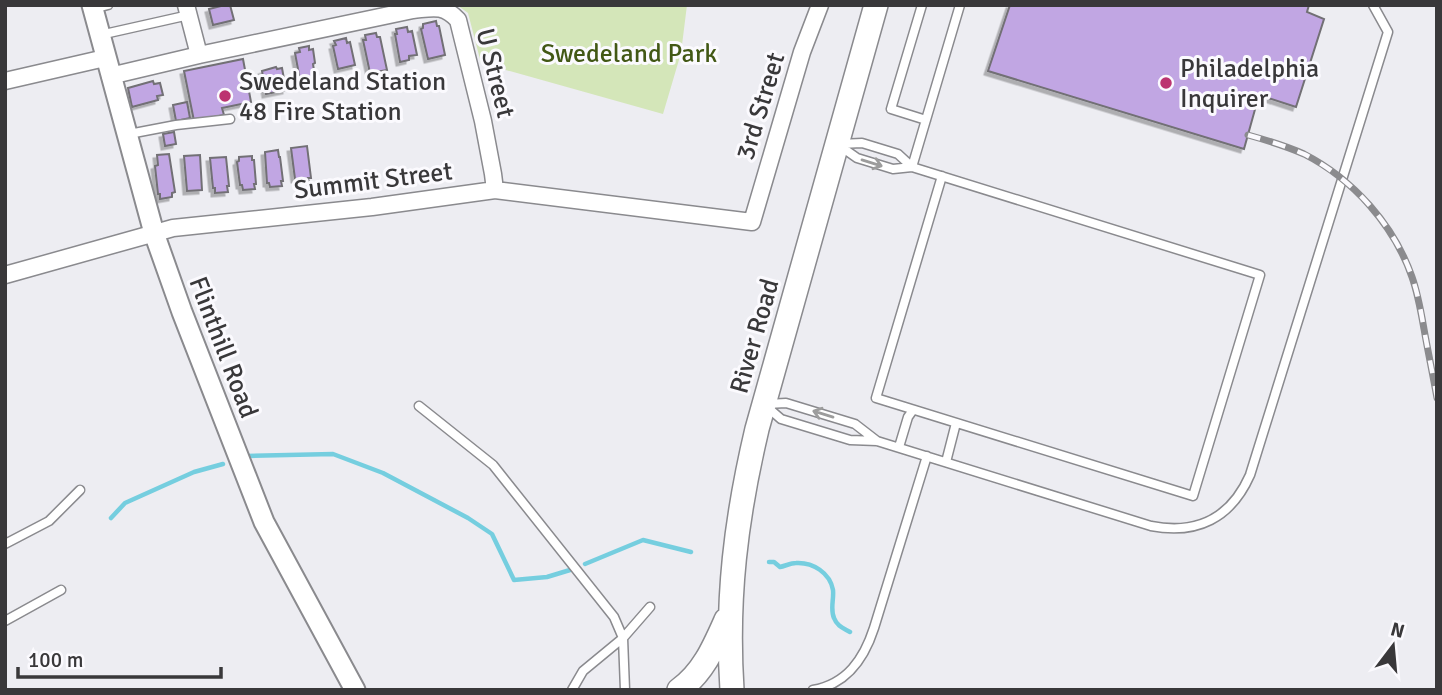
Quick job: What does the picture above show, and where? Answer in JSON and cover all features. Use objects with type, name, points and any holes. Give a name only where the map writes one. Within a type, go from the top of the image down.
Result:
[{"type":"main road","name":"River Road","points":[[732,690],[731,580],[746,479],[764,405],[876,5]]},
{"type":"main road","points":[[679,690],[692,679],[707,659],[730,611]]},
{"type":"street","name":"3rd Street","points":[[752,222],[802,52],[820,5]]},
{"type":"street","name":"Flinthill Road","points":[[98,6],[100,35],[153,233],[192,338],[264,522],[355,690]]},
{"type":"street","name":"U Street","points":[[5,81],[199,55],[413,8],[439,7],[458,20],[483,121],[495,190]]},
{"type":"street","points":[[187,10],[199,55]]},
{"type":"street","name":"Summit Street","points":[[5,275],[153,233],[186,227],[372,207],[495,190],[752,222]]},
{"type":"lane","points":[[922,5],[891,109],[926,120]]},
{"type":"lane","points":[[912,167],[960,5]]},
{"type":"lane","points":[[764,405],[781,419],[850,440],[877,440],[1151,526],[1191,527],[1214,518],[1236,500],[1250,475],[1388,32],[1373,5]]},
{"type":"lane","points":[[100,35],[187,10]]},
{"type":"lane","points":[[127,134],[230,119]]},
{"type":"lane","points":[[837,144],[857,158],[893,169],[912,167],[942,176],[1260,275],[1193,496],[876,398],[942,176]]},
{"type":"lane","points":[[837,144],[862,144],[898,154],[912,167]]},
{"type":"lane","points":[[764,405],[786,403],[855,424],[877,440]]},
{"type":"lane","points":[[419,406],[494,465],[614,617],[622,638],[625,690]]},
{"type":"lane","points":[[899,447],[908,416],[913,410]]},
{"type":"lane","points":[[946,462],[956,423]]},
{"type":"lane","points":[[813,690],[841,679],[858,663],[870,641],[927,456]]},
{"type":"lane","points":[[5,544],[49,522],[80,490]]},
{"type":"lane","points":[[5,621],[61,590]]},
{"type":"lane","points":[[572,690],[583,671],[622,638],[650,607]]},
{"type":"lane","points":[[841,679],[846,690]]},
{"type":"green space","name":"Swedeland Park","points":[[457,5],[687,5],[681,53],[663,114],[481,63],[468,13]]},
{"type":"building","points":[[230,5],[234,20],[213,25],[209,9]]},
{"type":"building","name":"Philadelphia Inquirer","points":[[1010,5],[1309,5],[1307,12],[1324,19],[1296,107],[1259,95],[1244,149],[988,71]]},
{"type":"building","points":[[436,21],[445,55],[428,59],[421,29],[423,24]]},
{"type":"building","points":[[407,27],[408,32],[412,31],[417,55],[409,56],[409,60],[400,62],[396,29]]},
{"type":"building","points":[[376,33],[377,37],[380,37],[387,70],[370,73],[363,40],[366,40],[365,35]]},
{"type":"building","points":[[346,38],[347,43],[350,42],[355,65],[338,69],[334,41]]},
{"type":"building","points":[[309,46],[309,50],[313,49],[315,77],[300,80],[295,53],[300,52],[299,48]]},
{"type":"building","points":[[243,59],[251,102],[222,108],[224,115],[194,121],[184,71]]},
{"type":"building","points":[[282,68],[286,90],[266,94],[262,71]]},
{"type":"building","points":[[153,81],[154,84],[160,83],[163,95],[157,96],[158,100],[132,107],[128,88]]},
{"type":"building","points":[[187,102],[190,118],[176,121],[173,105]]},
{"type":"building","points":[[174,132],[176,144],[165,146],[163,134]]},
{"type":"building","points":[[307,146],[311,178],[308,178],[309,183],[298,184],[291,148]]},
{"type":"building","points":[[278,150],[282,186],[270,187],[267,183],[265,152]]},
{"type":"building","points":[[169,154],[175,192],[172,197],[160,199],[155,166],[158,165],[157,155]]},
{"type":"building","points":[[200,155],[202,190],[187,191],[184,156]]},
{"type":"building","points":[[252,156],[255,189],[243,190],[237,162],[239,157]]},
{"type":"building","points":[[226,157],[228,192],[215,193],[210,158]]},
{"type":"waterway","points":[[247,456],[333,454],[383,473],[468,518],[492,534],[514,580],[547,577],[570,570]]},
{"type":"waterway","points":[[111,518],[125,503],[194,472],[223,464]]},
{"type":"waterway","points":[[585,564],[643,540],[691,552]]},
{"type":"waterway","points":[[769,562],[780,567],[794,563],[809,564],[820,570],[828,578],[833,590],[834,618],[850,632]]},
{"type":"railway","points":[[1248,135],[1297,151],[1322,164],[1355,190],[1383,222],[1404,258],[1414,283],[1437,398]]},
{"type":"place","name":"Philadelphia Inquirer","points":[[1166,83]]},
{"type":"place","name":"Swedeland Station 48 Fire Station","points":[[225,96]]}]
